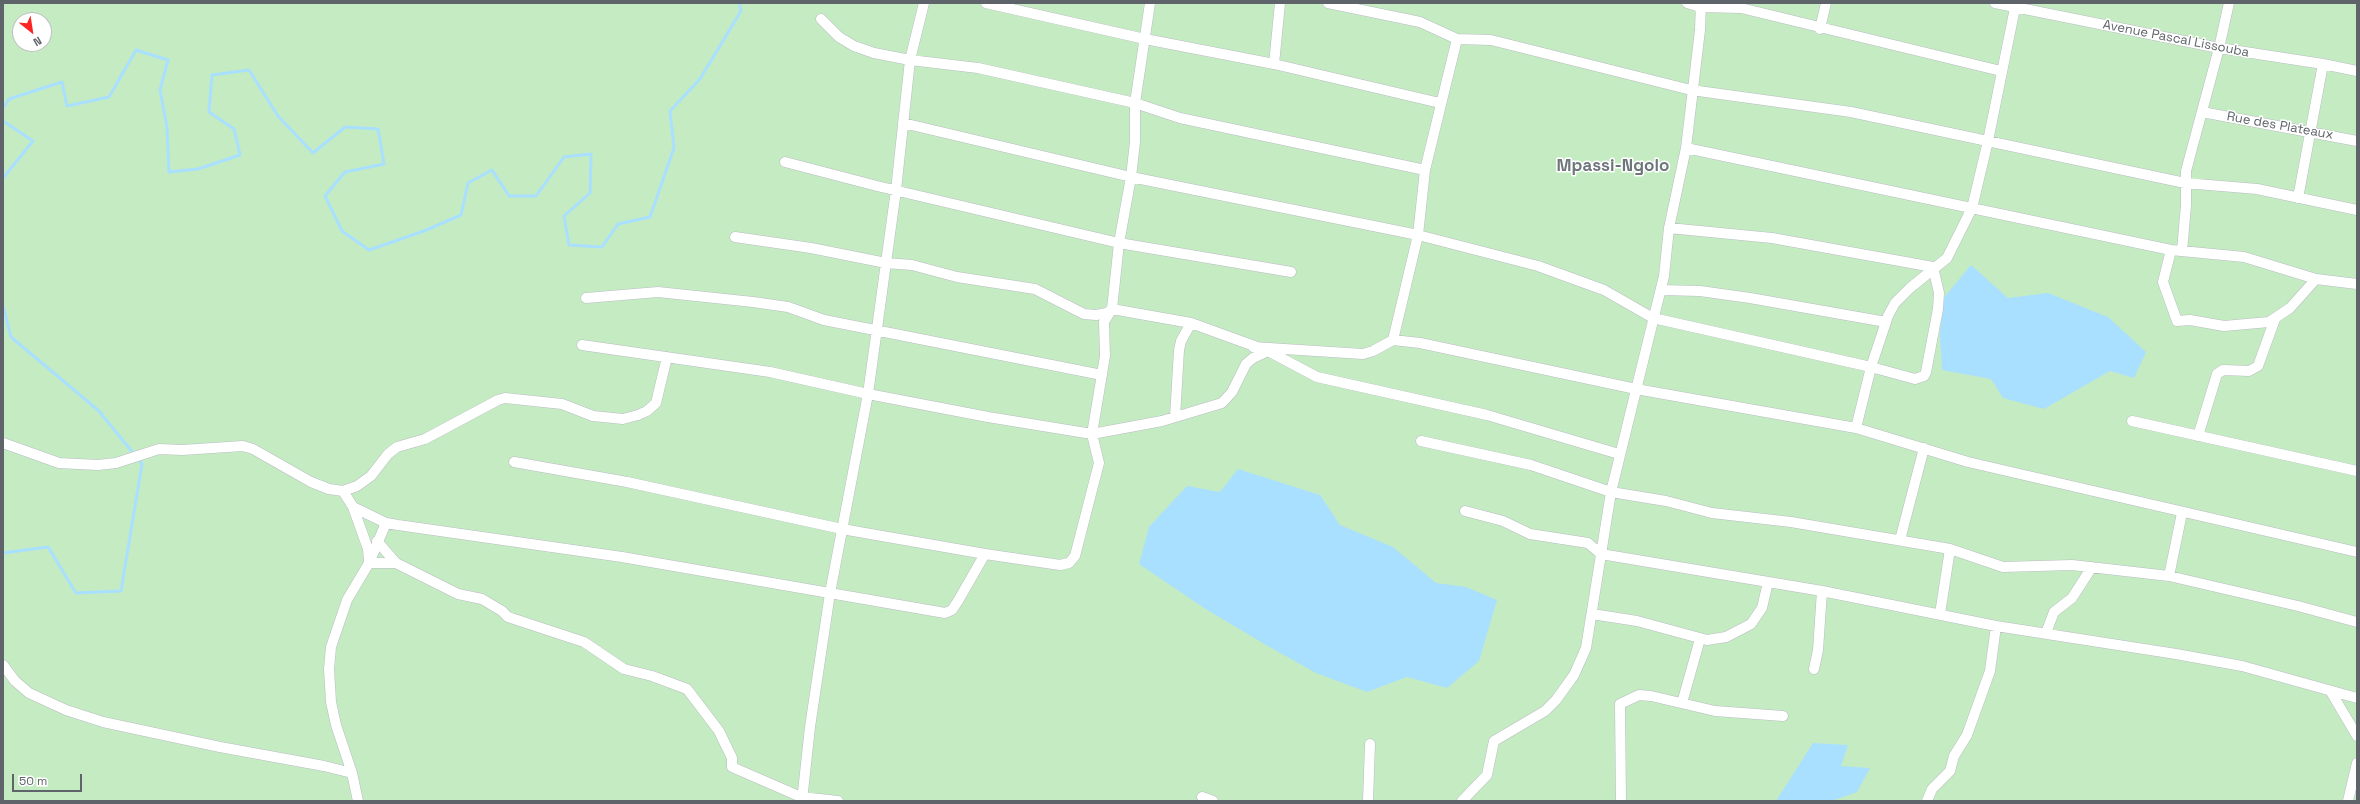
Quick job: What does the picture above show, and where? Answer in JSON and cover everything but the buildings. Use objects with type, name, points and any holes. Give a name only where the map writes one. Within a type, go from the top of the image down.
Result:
[{"type":"street","points":[[801,799],[830,593],[868,394],[896,190],[910,60],[924,3]]},
{"type":"street","points":[[986,3],[1145,39],[1274,64],[1440,103]]},
{"type":"street","points":[[514,462],[627,482],[842,529],[985,554],[1060,565],[1070,563],[1075,556],[1099,463],[1092,434],[1105,356],[1104,322],[1112,309],[1119,243],[1131,177],[1135,142],[1135,103],[1150,3]]},
{"type":"street","points":[[1274,64],[1280,3]]},
{"type":"street","points":[[1328,3],[1420,22],[1457,40],[1491,40],[1691,90],[1851,112],[2185,183],[2257,189],[2357,210]]},
{"type":"street","points":[[1687,3],[1741,8],[1820,29],[2001,71]]},
{"type":"street","points":[[1820,29],[1826,3]]},
{"type":"street","name":"Avenue Pascal Lissouba","points":[[1995,3],[2015,5],[2220,48],[2323,64],[2357,72]]},
{"type":"street","points":[[2182,251],[2186,205],[2185,183],[2188,157],[2220,48],[2229,3]]},
{"type":"street","points":[[1462,801],[1487,775],[1494,741],[1545,711],[1556,700],[1574,675],[1586,648],[1611,492],[1619,454],[1661,290],[1670,228],[1686,148],[1691,90],[1700,30],[1701,5]]},
{"type":"street","points":[[1856,428],[1871,367],[1886,322],[1895,303],[1933,268],[1947,258],[1972,208],[1988,141],[2015,5]]},
{"type":"street","points":[[821,19],[839,37],[854,46],[874,53],[910,60],[978,68],[1135,103],[1180,118],[1425,170]]},
{"type":"street","points":[[1393,340],[1418,235],[1425,170],[1440,103],[1457,40]]},
{"type":"street","points":[[2298,198],[2323,64]]},
{"type":"street","name":"Rue des Plateaux","points":[[2202,112],[2357,141]]},
{"type":"street","points":[[903,123],[1131,177],[1418,235],[1538,266],[1604,290],[1653,318],[1871,367],[1915,379],[1924,376],[1939,293],[1933,268]]},
{"type":"street","points":[[1686,148],[2171,250],[2244,257],[2316,279],[2357,284]]},
{"type":"street","points":[[785,162],[1119,243],[1291,272]]},
{"type":"street","points":[[1670,228],[1772,238],[1933,268]]},
{"type":"street","points":[[735,237],[811,248],[886,263],[912,265],[992,284],[1035,289],[1084,314],[1096,315],[1106,313],[1112,309],[1190,324],[1268,351],[1317,377],[1487,415],[1619,454]]},
{"type":"street","points":[[2171,250],[2163,282],[2177,321],[2190,320],[2224,326],[2270,322],[2298,301],[2316,279]]},
{"type":"street","points":[[1661,290],[1700,291],[1750,298],[1886,322]]},
{"type":"street","points":[[586,298],[658,292],[706,296],[788,307],[824,320],[1102,375]]},
{"type":"street","points":[[2198,436],[2217,374],[2223,370],[2249,371],[2258,366],[2275,319]]},
{"type":"street","points":[[1175,417],[1179,350],[1181,341],[1190,324]]},
{"type":"street","points":[[1253,347],[1363,354],[1373,351],[1393,340],[1420,343],[1636,389],[1856,428],[1968,462],[2182,513],[2357,552]]},
{"type":"street","points":[[582,344],[770,372],[868,394],[988,417],[1092,434],[1175,417],[1222,403],[1232,392],[1246,364],[1253,358],[1268,351]]},
{"type":"street","points":[[3,443],[59,463],[98,465],[116,463],[159,449],[182,450],[243,446],[253,449],[311,482],[329,489],[342,491],[357,486],[371,476],[388,454],[397,448],[425,439],[498,400],[505,398],[562,404],[594,416],[623,418],[638,415],[647,411],[656,403],[667,357]]},
{"type":"street","points":[[2132,421],[2357,470]]},
{"type":"street","points":[[1421,441],[1531,465],[1611,492],[1666,501],[1712,513],[1791,522],[1862,536],[1900,540],[1950,549],[1994,566],[2072,565],[2169,576],[2298,606],[2357,622]]},
{"type":"street","points":[[1900,540],[1924,448]]},
{"type":"street","points":[[353,507],[357,486]]},
{"type":"street","points":[[342,491],[353,507],[368,550],[369,563]]},
{"type":"street","points":[[353,507],[386,523],[607,555],[944,613],[952,610],[985,554]]},
{"type":"street","points":[[1465,511],[1503,521],[1530,534],[1588,543],[1601,554],[1822,591],[1996,626],[2176,654],[2242,666],[2357,698]]},
{"type":"street","points":[[2169,576],[2182,513]]},
{"type":"street","points":[[358,801],[352,773],[336,725],[329,670],[331,648],[338,622],[347,600],[369,563],[377,541],[386,523]]},
{"type":"street","points":[[377,541],[396,563],[458,594],[482,599],[502,611],[508,618],[584,642],[624,669],[652,676],[688,689],[719,731],[732,758],[732,767],[801,799],[838,801]]},
{"type":"street","points":[[1940,614],[1950,549]]},
{"type":"street","points":[[369,563],[396,563]]},
{"type":"street","points":[[2046,633],[2054,612],[2072,598],[2092,567]]},
{"type":"street","points":[[1592,614],[1637,621],[1700,639],[1707,640],[1726,637],[1751,624],[1762,608],[1768,582]]},
{"type":"street","points":[[1814,669],[1818,650],[1822,591]]},
{"type":"street","points":[[1927,801],[1932,788],[1950,771],[1954,756],[1967,735],[1988,679],[1996,626]]},
{"type":"street","points":[[1682,703],[1700,639]]},
{"type":"street","points":[[3,665],[15,681],[29,693],[66,710],[103,722],[220,748],[324,766],[352,773]]},
{"type":"street","points":[[2331,692],[2357,736]]},
{"type":"street","points":[[1621,801],[1620,704],[1639,696],[1650,696],[1715,710],[1783,716]]},
{"type":"street","points":[[1368,801],[1370,744]]},
{"type":"street","points":[[2348,801],[2357,769]]},
{"type":"street","points":[[1202,797],[1212,801]]},
{"type":"green space","points":[[3,3],[2357,3],[2357,801],[3,801]]},
{"type":"water","points":[[1971,265],[2008,298],[2048,293],[2108,317],[2146,352],[2134,378],[2110,371],[2044,409],[2003,398],[1991,379],[1942,370],[1940,336],[1942,300]]},
{"type":"water","points":[[1238,469],[1320,495],[1340,525],[1393,547],[1436,583],[1466,587],[1497,600],[1479,661],[1447,688],[1407,677],[1367,692],[1316,673],[1266,645],[1204,608],[1139,564],[1149,527],[1187,486],[1220,492]]},
{"type":"water","points":[[1813,743],[1848,745],[1841,766],[1870,768],[1857,792],[1832,801],[1776,801]]},
{"type":"waterway","points":[[3,108],[9,99],[62,82],[67,106],[109,97],[136,50],[168,60],[160,90],[167,127],[169,172],[198,169],[240,155],[234,129],[209,112],[212,75],[249,70],[278,116],[313,153],[345,127],[378,129],[384,164],[345,172],[325,196],[342,231],[369,250],[424,231],[461,215],[468,183],[492,170],[509,196],[536,196],[564,157],[591,154],[590,193],[564,216],[569,245],[602,247],[618,224],[650,217],[674,148],[670,111],[700,79],[741,11],[739,3]]},
{"type":"waterway","points":[[3,121],[33,141],[3,178]]},
{"type":"waterway","points":[[3,306],[11,337],[99,411],[142,464],[121,591],[76,593],[48,547],[3,553]]},
{"type":"district","name":"Mpassi-Ngolo","points":[[1613,166]]}]
